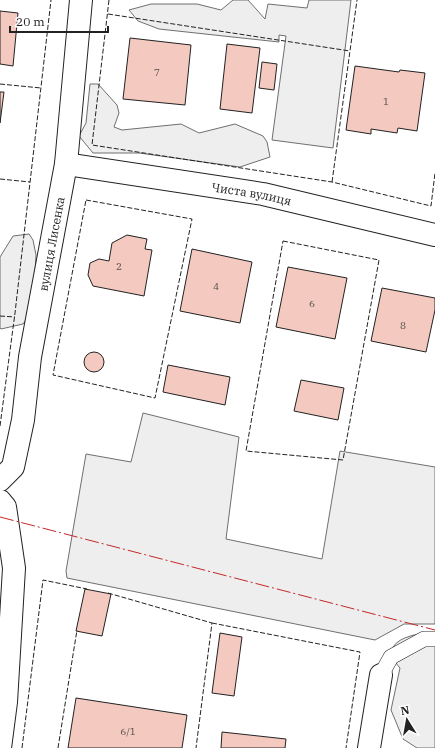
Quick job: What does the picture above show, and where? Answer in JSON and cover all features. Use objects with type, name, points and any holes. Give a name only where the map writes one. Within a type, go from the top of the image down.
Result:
[{"type":"street","name":"вулиця Лисенка","points":[[0,480],[13,467],[23,420],[30,358],[66,164],[82,0]]},
{"type":"street","name":"Чиста вулиця","points":[[66,164],[263,194],[435,235]]},
{"type":"street","points":[[0,500],[5,507],[14,568],[6,702],[0,748]]},
{"type":"street","points":[[369,748],[381,675]]},
{"type":"lane","points":[[381,675],[391,656],[424,639],[435,638]]},
{"type":"shaded area","points":[[233,0],[248,0],[265,19],[268,4],[307,8],[309,0],[351,0],[333,148],[272,140],[286,36],[279,35],[279,42],[159,29],[138,21],[129,10],[151,4],[197,4],[221,10]]},
{"type":"shaded area","points":[[90,84],[98,84],[117,105],[119,113],[114,127],[122,130],[181,124],[199,133],[235,124],[263,136],[267,142],[270,157],[240,167],[139,153],[93,153],[79,136],[86,123]]},
{"type":"shaded area","points":[[29,234],[33,240],[36,255],[33,310],[23,324],[1,329],[0,257],[13,236]]},
{"type":"shaded area","points":[[143,413],[239,437],[226,539],[322,559],[340,451],[435,467],[435,624],[404,624],[375,640],[67,578],[66,571],[86,454],[131,462]]},
{"type":"shaded area","points":[[435,632],[435,748],[417,748],[403,739],[391,710],[400,668],[391,657],[393,647],[400,640],[410,636]]},
{"type":"building","points":[[0,11],[18,13],[13,66],[0,64]]},
{"type":"building","points":[[130,38],[191,45],[185,105],[123,99]]},
{"type":"building","points":[[227,44],[260,48],[252,113],[220,109]]},
{"type":"building","points":[[262,62],[277,64],[274,90],[259,88]]},
{"type":"building","points":[[355,66],[399,72],[400,70],[425,73],[417,131],[398,128],[397,133],[371,129],[371,134],[346,130]]},
{"type":"building","points":[[0,92],[4,92],[0,123]]},
{"type":"building","points":[[127,235],[147,239],[145,249],[152,250],[144,296],[93,286],[88,275],[90,263],[99,259],[109,261],[112,243]]},
{"type":"building","points":[[192,249],[252,262],[240,323],[180,311]]},
{"type":"building","points":[[288,267],[347,278],[335,339],[276,327]]},
{"type":"building","points":[[382,288],[435,298],[435,310],[426,352],[371,341]]},
{"type":"building","points":[[94,352],[101,355],[104,362],[101,369],[94,372],[87,369],[84,362],[87,355]]},
{"type":"building","points":[[168,365],[230,377],[225,405],[163,392]]},
{"type":"building","points":[[301,380],[344,388],[338,420],[294,411]]},
{"type":"building","points":[[85,589],[111,594],[102,636],[76,631]]},
{"type":"building","points":[[220,633],[242,637],[234,696],[212,693]]},
{"type":"building","points":[[76,698],[187,715],[182,748],[68,748]]},
{"type":"building","points":[[222,732],[286,739],[285,748],[221,748]]},
{"type":"fence","points":[[0,426],[15,313],[51,0]]},
{"type":"fence","points":[[109,0],[92,145],[332,182],[431,206],[435,173]]},
{"type":"fence","points":[[332,182],[357,0]]},
{"type":"fence","points":[[108,14],[350,51]]},
{"type":"fence","points":[[0,84],[41,88]]},
{"type":"fence","points":[[0,179],[30,182]]},
{"type":"fence","points":[[86,200],[192,219],[155,398],[53,375],[86,200]]},
{"type":"fence","points":[[283,241],[379,260],[343,460],[246,451],[283,241]]},
{"type":"fence","points":[[0,316],[15,317]]},
{"type":"fence","points":[[22,748],[43,580],[87,589]]},
{"type":"fence","points":[[108,593],[212,623],[196,748]]},
{"type":"fence","points":[[212,623],[360,652],[346,748]]},
{"type":"fence","points":[[58,748],[77,630]]},
{"type":"power","points":[[0,517],[435,630]]}]
